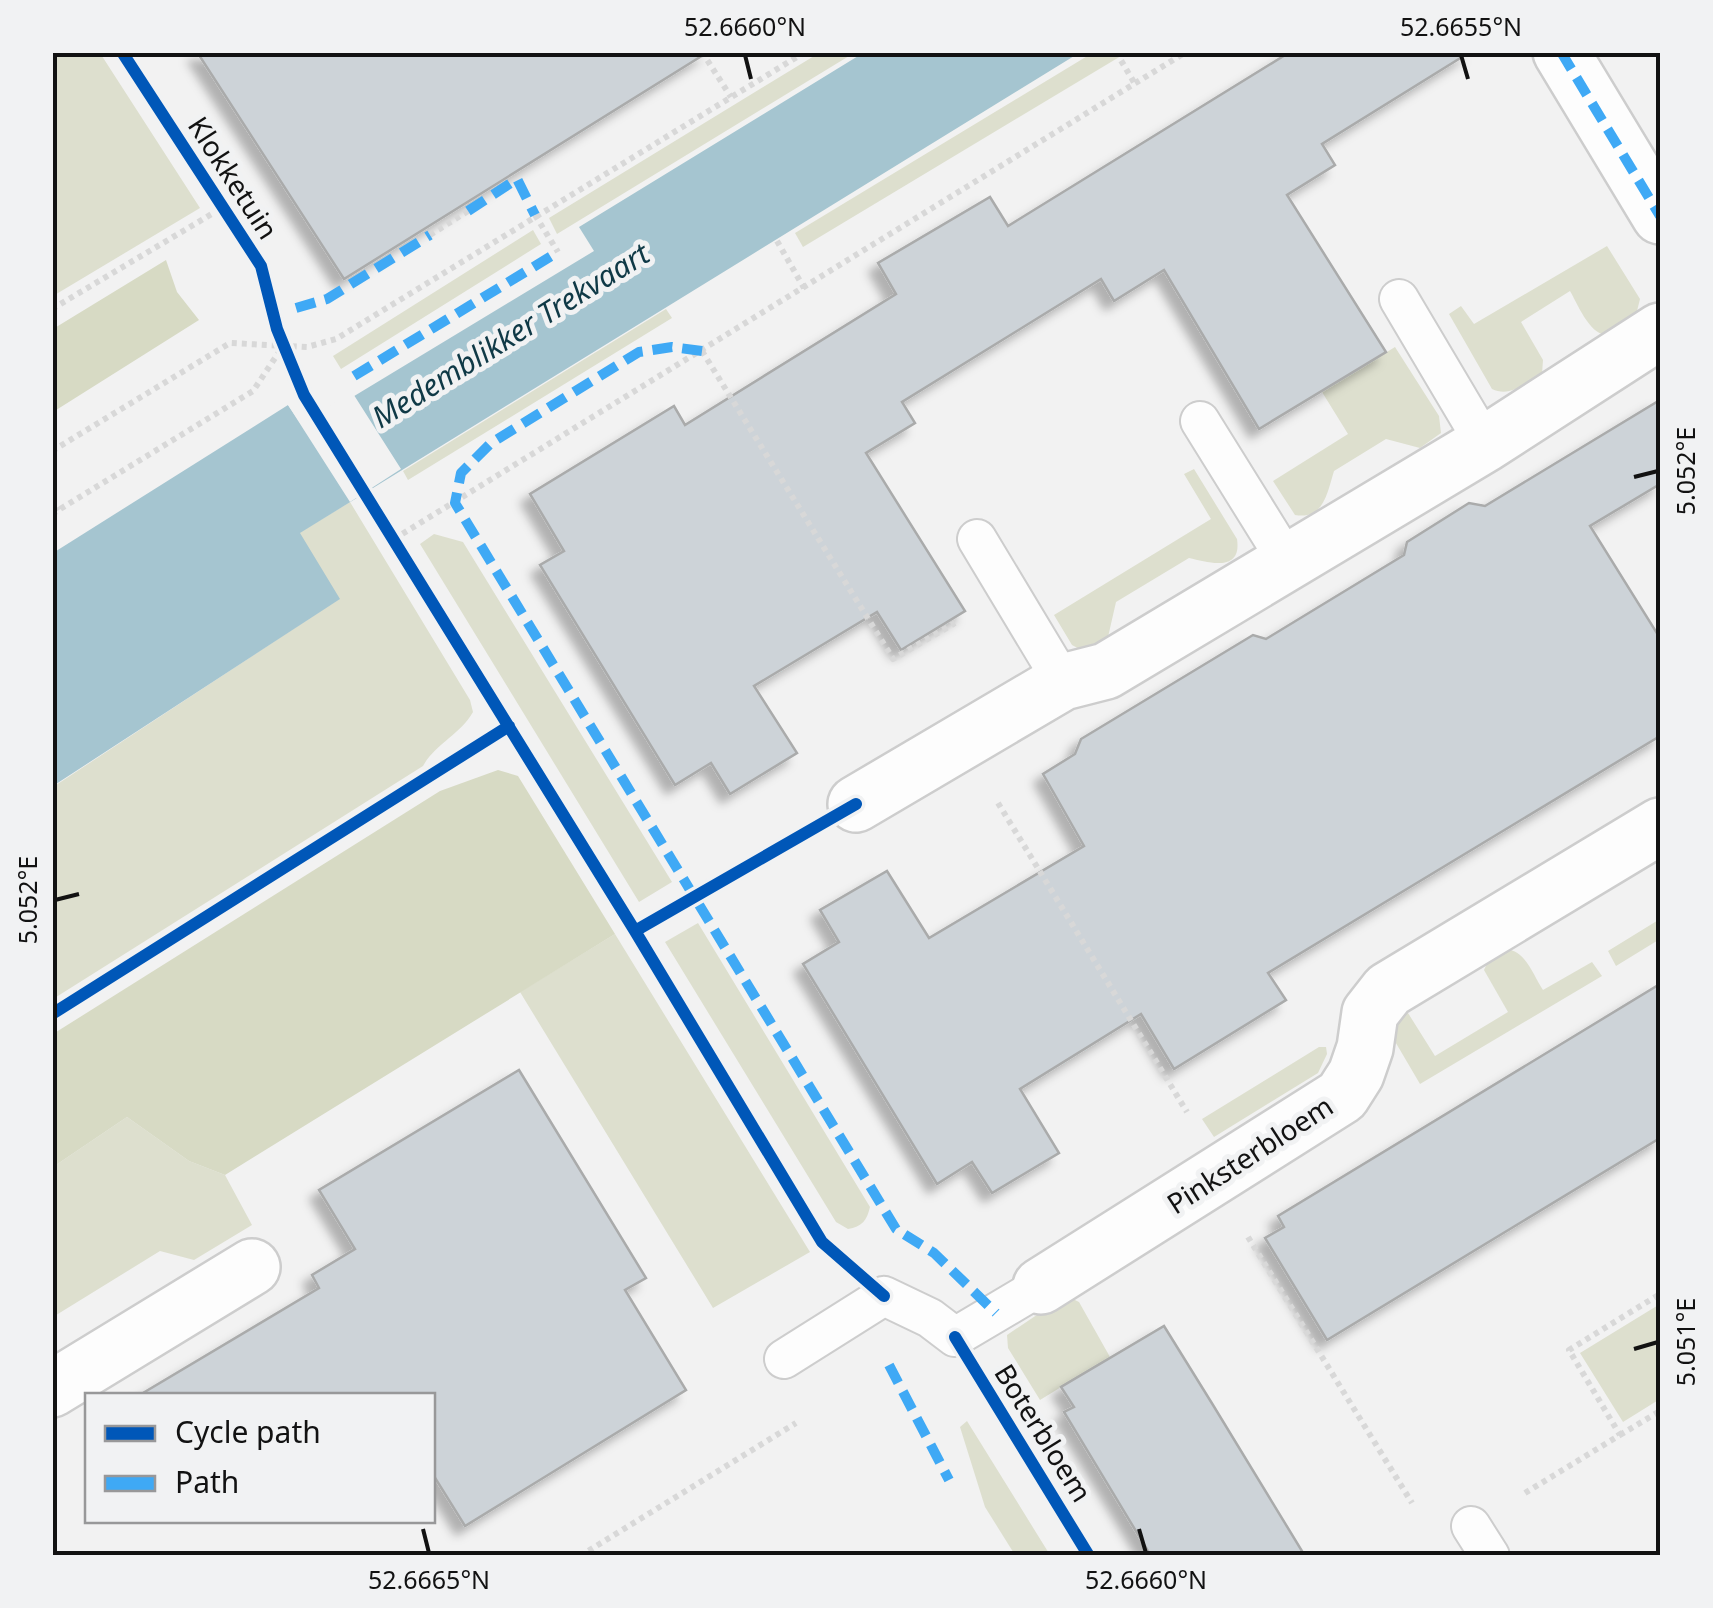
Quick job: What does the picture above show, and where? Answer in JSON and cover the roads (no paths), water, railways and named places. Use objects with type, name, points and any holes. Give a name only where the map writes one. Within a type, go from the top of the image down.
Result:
[{"type":"street","points":[[1561,52],[1660,216]]},
{"type":"street","points":[[856,804],[1063,682],[1106,671],[1485,444],[1660,331]]},
{"type":"street","name":"Pinksterbloem","points":[[1042,1286],[1342,1096],[1356,1074],[1365,1048],[1370,1012],[1388,990],[1660,826]]},
{"type":"street","points":[[52,1389],[252,1267]]},
{"type":"lane","points":[[1399,299],[1485,444]]},
{"type":"lane","points":[[1200,421],[1287,561]]},
{"type":"lane","points":[[978,539],[1063,682]]},
{"type":"lane","points":[[784,1358],[884,1296],[930,1318],[955,1337],[1042,1286]]},
{"type":"water","name":"Medemblikker Trekvaart","points":[[863,53],[1079,53],[300,533],[340,599],[53,786],[53,553],[288,405],[303,427],[594,251],[579,227]]}]
